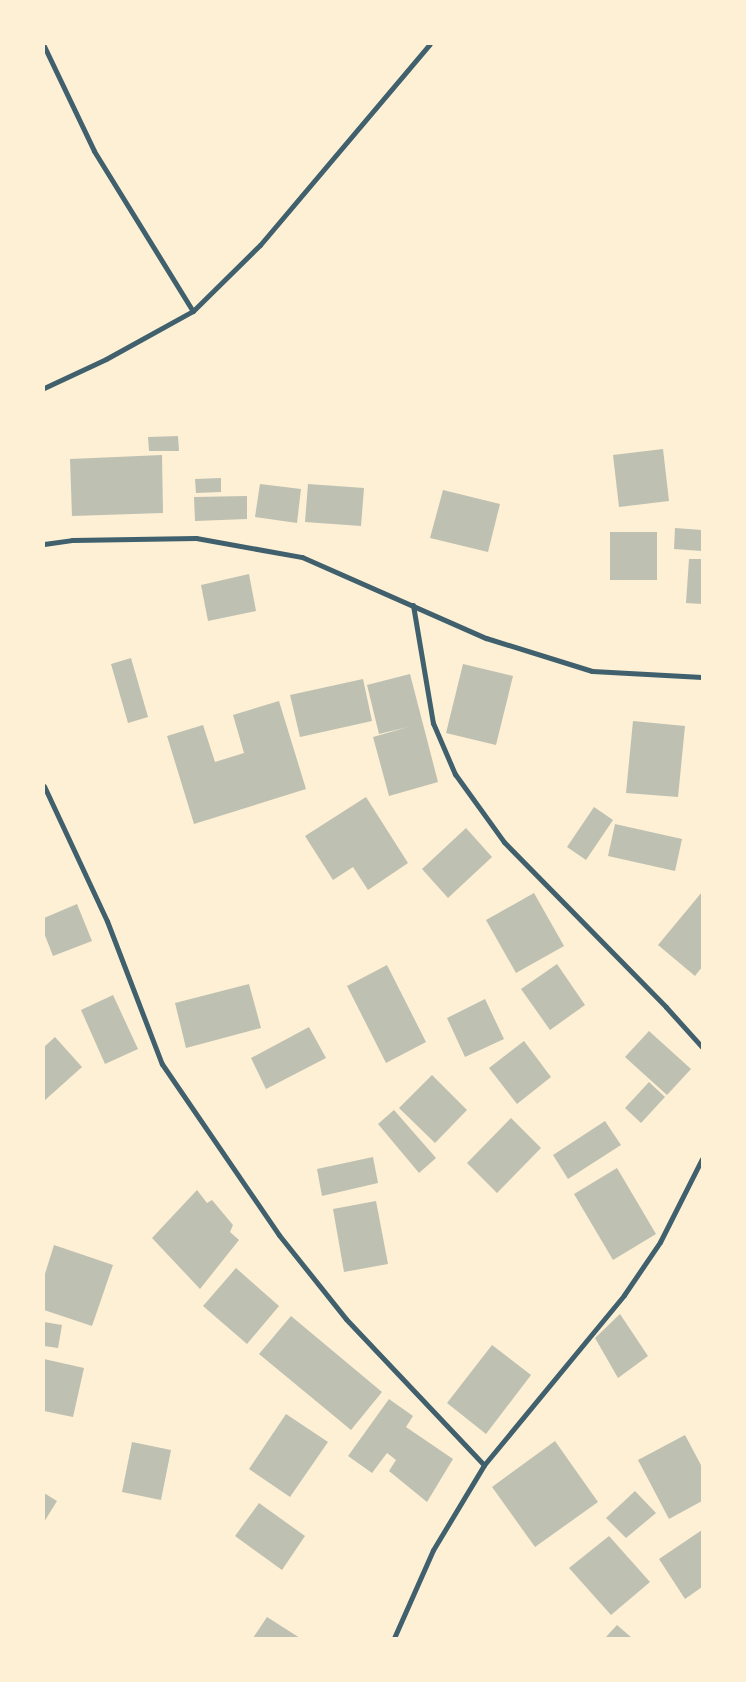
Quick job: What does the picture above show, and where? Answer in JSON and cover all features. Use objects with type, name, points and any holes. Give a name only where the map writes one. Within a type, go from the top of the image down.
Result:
[{"type":"street","points":[[44,388],[106,360],[193,311],[260,245],[430,44]]},
{"type":"street","points":[[44,46],[94,151],[193,311]]},
{"type":"street","points":[[44,544],[72,540],[196,538],[302,557],[486,638],[592,671],[702,677]]},
{"type":"street","points":[[413,605],[433,723],[455,774],[504,842],[660,1000],[702,1047]]},
{"type":"street","points":[[44,786],[107,921],[162,1064],[279,1235],[346,1319],[484,1466]]},
{"type":"street","points":[[394,1638],[433,1550],[484,1466],[624,1295],[660,1242],[702,1160]]},
{"type":"building","points":[[178,436],[179,451],[149,451],[148,437]]},
{"type":"building","points":[[663,449],[669,501],[619,507],[613,455]]},
{"type":"building","points":[[162,455],[163,513],[72,516],[70,459]]},
{"type":"building","points":[[221,478],[221,492],[196,493],[195,479]]},
{"type":"building","points":[[260,484],[301,489],[297,523],[255,517]]},
{"type":"building","points":[[308,484],[364,488],[361,526],[305,522]]},
{"type":"building","points":[[443,490],[500,504],[488,552],[430,538]]},
{"type":"building","points":[[247,496],[247,519],[195,521],[194,497]]},
{"type":"building","points":[[675,528],[702,530],[702,551],[674,549]]},
{"type":"building","points":[[610,532],[657,532],[657,580],[610,580]]},
{"type":"building","points":[[689,559],[702,559],[702,604],[686,603]]},
{"type":"building","points":[[249,574],[256,611],[208,621],[201,585]]},
{"type":"building","points":[[131,658],[148,717],[128,723],[111,664]]},
{"type":"building","points":[[463,664],[513,676],[496,745],[446,733]]},
{"type":"building","points":[[410,674],[438,782],[389,796],[373,737],[408,727],[379,734],[367,685]]},
{"type":"building","points":[[363,679],[372,721],[300,737],[290,695]]},
{"type":"building","points":[[279,701],[306,789],[194,824],[167,736],[203,725],[215,762],[244,753],[233,715]]},
{"type":"building","points":[[633,721],[685,726],[678,797],[626,793]]},
{"type":"building","points":[[366,797],[408,863],[368,890],[353,867],[333,880],[305,836]]},
{"type":"building","points":[[594,807],[613,820],[586,860],[567,847]]},
{"type":"building","points":[[615,824],[682,839],[675,871],[608,856]]},
{"type":"building","points":[[466,828],[492,857],[448,898],[422,869]]},
{"type":"building","points":[[702,892],[702,967],[695,976],[658,945]]},
{"type":"building","points":[[534,893],[564,946],[516,973],[486,920]]},
{"type":"building","points":[[77,904],[92,941],[53,956],[44,933],[44,918]]},
{"type":"building","points":[[557,964],[585,1005],[550,1030],[521,989]]},
{"type":"building","points":[[387,965],[426,1042],[386,1063],[347,986]]},
{"type":"building","points":[[249,984],[261,1028],[186,1048],[175,1003]]},
{"type":"building","points":[[113,995],[138,1049],[105,1064],[81,1010]]},
{"type":"building","points":[[485,999],[504,1039],[465,1057],[447,1018]]},
{"type":"building","points":[[309,1027],[326,1058],[266,1089],[251,1058]]},
{"type":"building","points":[[649,1031],[691,1069],[667,1095],[625,1057]]},
{"type":"building","points":[[55,1037],[82,1067],[44,1101],[44,1047]]},
{"type":"building","points":[[524,1041],[551,1077],[517,1104],[489,1068]]},
{"type":"building","points":[[432,1075],[467,1110],[435,1143],[399,1108]]},
{"type":"building","points":[[649,1082],[665,1097],[641,1123],[625,1108]]},
{"type":"building","points":[[394,1110],[436,1158],[419,1173],[378,1124]]},
{"type":"building","points":[[511,1118],[541,1148],[497,1193],[467,1163]]},
{"type":"building","points":[[605,1121],[621,1145],[568,1179],[553,1155]]},
{"type":"building","points":[[373,1157],[378,1183],[322,1196],[317,1169]]},
{"type":"building","points":[[617,1168],[656,1234],[613,1260],[574,1194]]},
{"type":"building","points":[[197,1190],[207,1203],[212,1200],[233,1225],[230,1232],[239,1240],[200,1289],[152,1238]]},
{"type":"building","points":[[376,1201],[388,1264],[344,1272],[333,1209]]},
{"type":"building","points":[[54,1245],[113,1265],[92,1326],[44,1310],[44,1277]]},
{"type":"building","points":[[236,1268],[279,1306],[247,1344],[203,1306]]},
{"type":"building","points":[[620,1314],[648,1356],[618,1378],[595,1338]]},
{"type":"building","points":[[291,1316],[382,1392],[351,1430],[259,1354]]},
{"type":"building","points":[[44,1322],[62,1325],[58,1348],[44,1346]]},
{"type":"building","points":[[492,1345],[531,1375],[486,1434],[447,1403]]},
{"type":"building","points":[[44,1359],[84,1368],[73,1417],[44,1411]]},
{"type":"building","points":[[389,1399],[413,1416],[406,1427],[453,1459],[427,1502],[389,1471],[396,1460],[387,1453],[372,1473],[348,1456]]},
{"type":"building","points":[[286,1414],[328,1442],[290,1497],[249,1469]]},
{"type":"building","points":[[685,1435],[702,1467],[702,1501],[669,1519],[638,1460]]},
{"type":"building","points":[[555,1441],[598,1502],[535,1547],[492,1487]]},
{"type":"building","points":[[132,1442],[171,1450],[161,1500],[122,1492]]},
{"type":"building","points":[[635,1491],[656,1513],[626,1538],[606,1518]]},
{"type":"building","points":[[44,1493],[57,1501],[44,1522]]},
{"type":"building","points":[[259,1503],[305,1536],[282,1570],[235,1536]]},
{"type":"building","points":[[702,1530],[702,1587],[685,1599],[659,1559]]},
{"type":"building","points":[[609,1536],[650,1582],[611,1615],[569,1568]]},
{"type":"building","points":[[267,1617],[300,1638],[253,1638]]},
{"type":"building","points":[[617,1625],[632,1638],[605,1638]]}]
